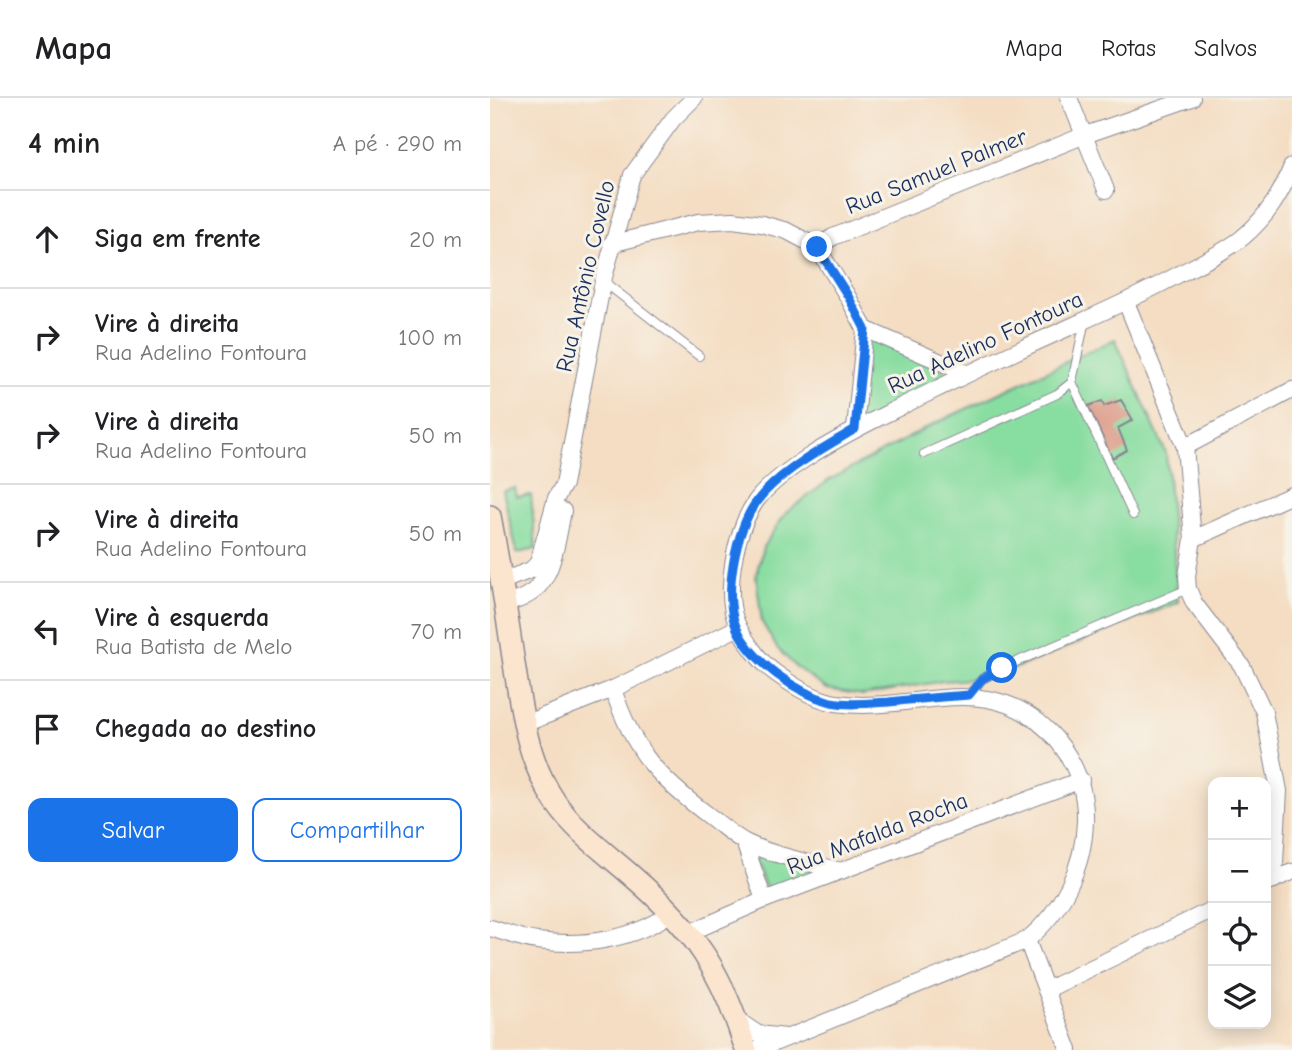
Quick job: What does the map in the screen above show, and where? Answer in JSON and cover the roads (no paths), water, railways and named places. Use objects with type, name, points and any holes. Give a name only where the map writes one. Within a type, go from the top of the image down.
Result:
[{"type":"main road","points":[[490,516],[524,724],[538,770],[556,804],[590,840],[691,932],[720,981],[737,1020],[746,1050]]},
{"type":"street","name":"Rua Antônio Covello","points":[[502,581],[531,570],[538,563],[556,498],[564,484],[611,244],[632,174],[673,119],[694,98]]},
{"type":"street","points":[[1069,98],[1107,190]]},
{"type":"street","name":"Rua Samuel Palmer","points":[[817,247],[834,237],[1085,135],[1192,98]]},
{"type":"street","name":"Rua Adelino Fontoura","points":[[1027,940],[1047,923],[1073,877],[1085,834],[1080,780],[1068,754],[1041,723],[1007,705],[969,695],[853,704],[833,702],[801,690],[764,665],[737,628],[732,605],[733,570],[743,525],[756,502],[769,488],[808,458],[855,429],[966,373],[1126,302],[1219,254],[1259,223],[1286,182],[1292,166]]},
{"type":"street","points":[[611,244],[698,222],[733,220],[762,223],[787,231],[817,247],[865,329],[855,429]]},
{"type":"street","points":[[1126,302],[1185,447],[1193,539],[1187,576],[1188,589],[1194,603],[1242,666],[1264,712],[1279,791],[1271,871]]},
{"type":"street","points":[[865,329],[966,373]]},
{"type":"street","points":[[1185,447],[1292,390]]},
{"type":"street","name":"Rua Antônio Covello","points":[[505,604],[525,597],[542,582],[561,523],[566,497],[564,484]]},
{"type":"street","points":[[1193,539],[1292,495]]},
{"type":"street","points":[[524,724],[613,689],[737,628]]},
{"type":"street","points":[[613,689],[623,721],[640,751],[657,773],[694,805],[744,842],[841,872]]},
{"type":"street","name":"Rua Mafalda Rocha","points":[[691,932],[764,900],[1080,780]]},
{"type":"street","points":[[744,842],[764,900]]},
{"type":"street","points":[[1271,881],[1292,872]]},
{"type":"street","points":[[1046,990],[1208,911]]},
{"type":"street","points":[[490,928],[536,941],[575,943],[607,940],[632,933],[655,924],[671,913]]},
{"type":"street","points":[[757,1050],[1027,940],[1069,1050]]},
{"type":"street","points":[[737,1020],[758,1034],[788,1037]]},
{"type":"lane","points":[[603,281],[699,356]]},
{"type":"lane","points":[[1085,320],[1072,382],[1133,516]]},
{"type":"lane","points":[[924,454],[1057,394],[1072,382]]},
{"type":"lane","points":[[969,695],[982,679],[1002,668],[1188,589]]}]
